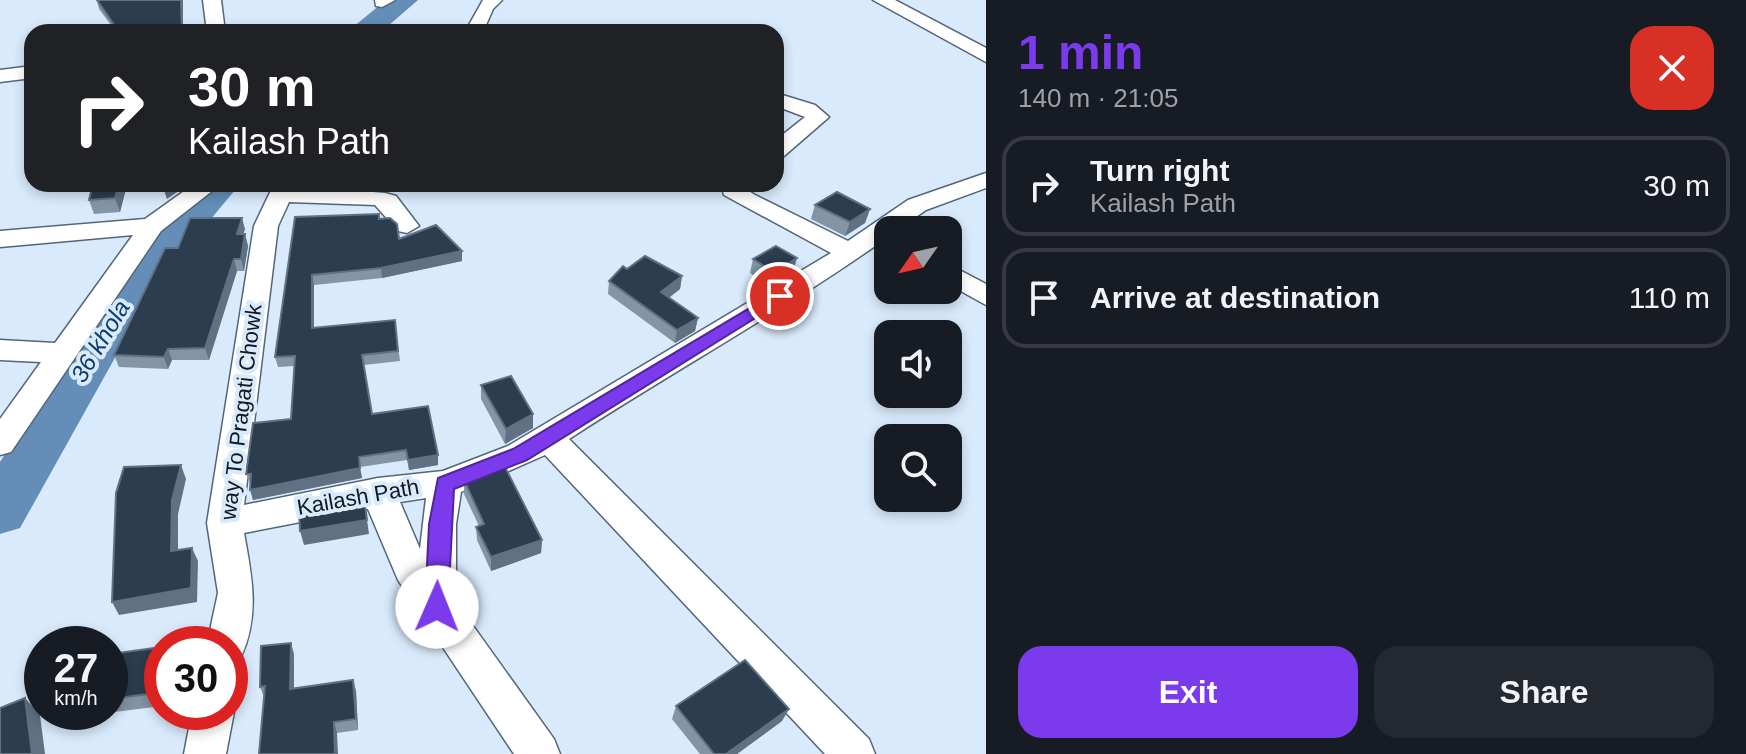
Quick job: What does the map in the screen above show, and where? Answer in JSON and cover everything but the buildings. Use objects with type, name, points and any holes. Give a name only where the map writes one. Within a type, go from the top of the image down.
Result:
[{"type":"street","points":[[212,0],[215,24]]},
{"type":"street","points":[[478,24],[485,7],[493,0]]},
{"type":"street","points":[[882,0],[986,56]]},
{"type":"street","points":[[0,76],[24,73]]},
{"type":"street","points":[[784,102],[808,109],[818,117],[784,144]]},
{"type":"street","name":"Kailash Path","points":[[904,216],[917,205],[979,188]]},
{"type":"street","points":[[0,443],[152,226],[198,192]]},
{"type":"street","name":"way To Pragati Chowk","points":[[231,626],[237,593],[224,523],[266,226],[283,192]]},
{"type":"street","points":[[315,192],[387,201],[407,226]]},
{"type":"street","points":[[735,192],[848,251]]},
{"type":"street","points":[[0,239],[152,226]]},
{"type":"street","name":"Kailash Path","points":[[224,523],[378,492],[445,484],[520,455],[874,238]]},
{"type":"street","points":[[962,281],[986,296]]},
{"type":"street","points":[[0,350],[64,353]]},
{"type":"street","points":[[547,437],[854,754]]},
{"type":"street","points":[[437,607],[439,524],[445,484]]},
{"type":"street","points":[[378,492],[411,569],[539,754]]},
{"type":"street","points":[[205,754],[210,730]]},
{"type":"waterway","name":"36 khola","points":[[372,24],[404,0]]},
{"type":"waterway","name":"36 khola","points":[[0,511],[136,280],[213,192]]},
{"type":"route","points":[[437,607],[439,524],[445,484],[520,455],[647,374],[707,343],[780,296]]}]
